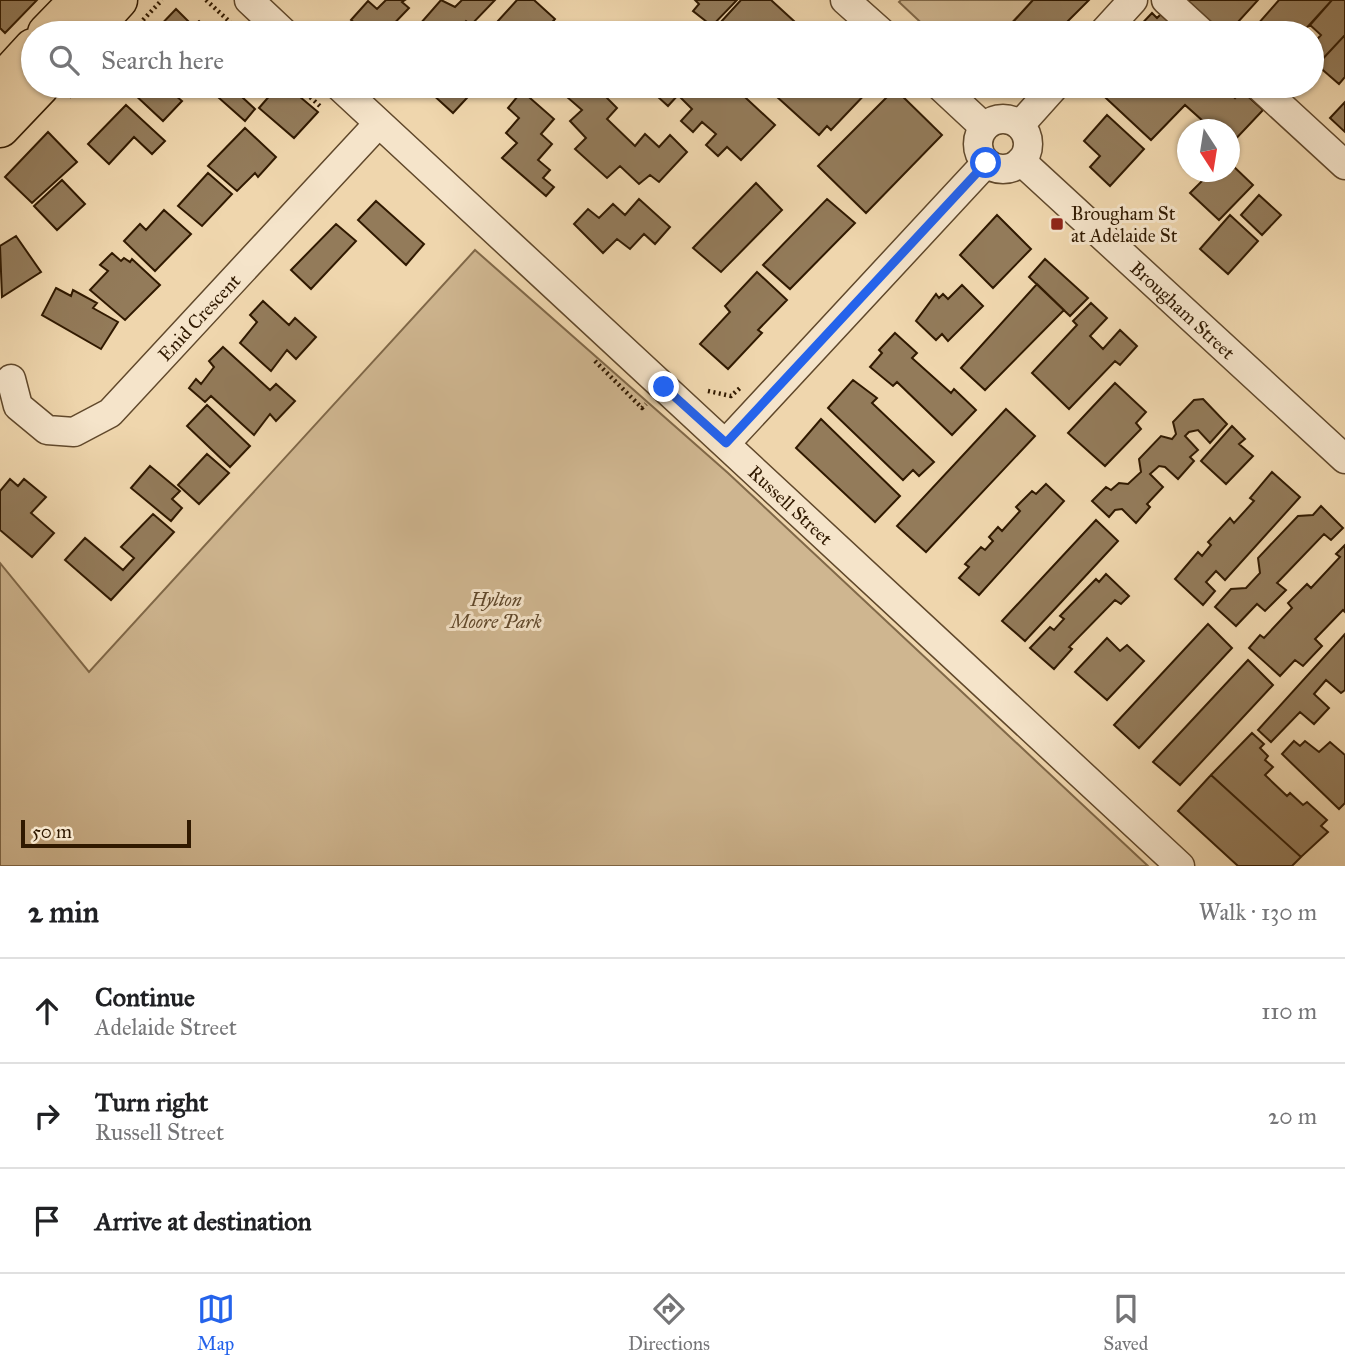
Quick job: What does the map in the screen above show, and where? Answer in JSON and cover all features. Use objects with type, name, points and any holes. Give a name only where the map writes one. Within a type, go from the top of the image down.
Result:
[{"type":"highway","points":[[59,21],[79,0]]},
{"type":"highway","points":[[111,21],[128,12]]},
{"type":"highway","points":[[0,128],[19,75]]},
{"type":"street","points":[[249,0],[271,21]]},
{"type":"street","points":[[845,0],[869,21]]},
{"type":"street","points":[[1114,21],[1133,0]]},
{"type":"street","points":[[1166,0],[1189,21]]},
{"type":"street","name":"Russell Street","points":[[351,98],[1180,866]]},
{"type":"street","points":[[953,98],[984,127]]},
{"type":"street","points":[[1020,125],[1044,98]]},
{"type":"street","points":[[1272,98],[1345,166]]},
{"type":"street","points":[[1005,119],[1020,125],[1025,131],[1028,147],[1021,161],[1000,169],[986,163],[981,157],[978,141],[984,127],[1005,119]]},
{"type":"street","name":"Enid Crescent","points":[[11,379],[18,406],[47,430],[74,432],[110,413],[378,124]]},
{"type":"street","name":"Brougham Street","points":[[1021,161],[1345,459]]},
{"type":"street","points":[[726,443],[986,163]]},
{"type":"path","points":[[128,12],[162,0]]},
{"type":"path","points":[[206,0],[229,21]]},
{"type":"path","points":[[587,354],[642,408]]},
{"type":"path","points":[[701,385],[710,394],[731,396],[747,382]]},
{"type":"green space","points":[[1033,0],[1013,21],[919,21],[899,2]]},
{"type":"green space","name":"Hylton Moore Park","points":[[475,250],[728,473],[1148,866],[0,866],[0,563],[89,672]]},
{"type":"building","points":[[0,0],[37,0],[5,33],[0,28]]},
{"type":"building","points":[[386,0],[405,0],[402,2],[409,8],[397,21],[351,20],[368,1],[377,9]]},
{"type":"building","points":[[441,0],[455,7],[462,0],[495,0],[475,21],[423,21]]},
{"type":"building","points":[[517,0],[534,0],[555,19],[553,21],[498,21]]},
{"type":"building","points":[[695,0],[737,0],[717,21],[706,21],[693,11],[699,4]]},
{"type":"building","points":[[741,0],[771,0],[794,21],[722,21]]},
{"type":"building","points":[[1033,0],[1089,0],[1068,21],[1014,21]]},
{"type":"building","points":[[1177,0],[1258,0],[1239,21],[1200,21]]},
{"type":"building","points":[[1279,0],[1332,0],[1313,21],[1261,21]]},
{"type":"building","points":[[1332,0],[1345,0],[1345,35],[1324,58],[1324,21],[1314,21]]},
{"type":"building","points":[[176,9],[188,21],[165,21]]},
{"type":"building","points":[[1165,10],[1177,21],[1144,21],[1152,13],[1157,18]]},
{"type":"building","points":[[1345,35],[1345,77],[1339,84],[1324,71],[1324,58]]},
{"type":"building","points":[[138,98],[178,98],[182,101],[163,121]]},
{"type":"building","points":[[219,98],[243,98],[255,109],[245,121]]},
{"type":"building","points":[[268,98],[301,98],[318,112],[294,138],[259,108]]},
{"type":"building","points":[[436,98],[467,98],[453,113]]},
{"type":"building","points":[[516,98],[530,98],[554,119],[541,134],[552,144],[538,160],[550,170],[543,178],[554,187],[546,196],[502,158],[517,143],[506,133],[519,118],[508,108]]},
{"type":"building","points":[[568,98],[607,98],[617,108],[607,119],[635,146],[645,134],[659,147],[670,135],[687,152],[659,182],[650,175],[639,184],[620,166],[607,178],[575,149],[586,138],[570,121],[582,110]]},
{"type":"building","points":[[659,98],[675,98],[668,106]]},
{"type":"building","points":[[681,98],[746,98],[775,125],[741,160],[727,147],[718,156],[706,145],[716,134],[702,122],[693,132],[681,121],[692,109]]},
{"type":"building","points":[[778,98],[861,98],[831,130],[827,126],[819,135]]},
{"type":"building","points":[[886,98],[904,98],[942,135],[866,213],[818,166]]},
{"type":"building","points":[[1106,98],[1250,98],[1263,110],[1240,134],[1240,119],[1201,119],[1185,105],[1151,140]]},
{"type":"building","points":[[1345,102],[1345,132],[1330,118]]},
{"type":"building","points":[[126,105],[165,141],[152,154],[134,137],[109,164],[88,144]]},
{"type":"building","points":[[1107,115],[1144,149],[1110,186],[1090,167],[1100,156],[1084,141]]},
{"type":"building","points":[[245,128],[276,157],[258,177],[255,173],[237,191],[208,166]]},
{"type":"building","points":[[48,132],[77,162],[32,203],[5,177]]},
{"type":"building","points":[[208,173],[232,194],[202,226],[178,206]]},
{"type":"building","points":[[1240,173],[1253,185],[1219,220],[1190,193],[1201,182],[1240,182]]},
{"type":"building","points":[[62,180],[85,204],[57,230],[34,206]]},
{"type":"building","points":[[756,183],[782,210],[721,272],[693,248]]},
{"type":"building","points":[[1259,195],[1281,215],[1262,235],[1241,215]]},
{"type":"building","points":[[639,199],[670,227],[655,244],[644,234],[630,249],[617,239],[603,253],[574,224],[588,209],[599,218],[613,204],[625,215]]},
{"type":"building","points":[[827,199],[855,223],[790,289],[763,265]]},
{"type":"building","points":[[376,201],[424,244],[406,265],[358,220]]},
{"type":"building","points":[[164,210],[191,234],[155,271],[124,241],[140,224],[146,230]]},
{"type":"building","points":[[997,215],[1031,249],[993,288],[960,255]]},
{"type":"building","points":[[1230,215],[1258,241],[1228,274],[1200,249]]},
{"type":"building","points":[[336,224],[356,241],[311,289],[291,270]]},
{"type":"building","points":[[16,236],[41,272],[2,297],[0,246]]},
{"type":"building","points":[[112,253],[121,261],[124,258],[130,262],[132,259],[160,285],[125,320],[90,290],[108,271],[100,265]]},
{"type":"building","points":[[1045,259],[1088,298],[1070,316],[1029,277]]},
{"type":"building","points":[[757,272],[787,300],[758,330],[762,333],[728,369],[700,344],[730,312],[725,306]]},
{"type":"building","points":[[1037,284],[1064,310],[985,390],[961,368]]},
{"type":"building","points":[[962,285],[983,306],[948,341],[942,334],[936,340],[916,321],[936,294],[939,298],[943,294],[948,299]]},
{"type":"building","points":[[56,288],[71,296],[73,290],[97,303],[93,308],[118,322],[101,349],[42,315]]},
{"type":"building","points":[[263,301],[289,325],[295,318],[316,337],[296,359],[287,350],[271,371],[240,343],[257,322],[250,315]]},
{"type":"building","points":[[1091,303],[1107,318],[1090,336],[1103,349],[1120,330],[1137,346],[1120,365],[1115,361],[1069,409],[1032,373],[1077,325],[1073,321]]},
{"type":"building","points":[[895,333],[917,353],[912,358],[951,393],[954,389],[976,410],[952,435],[897,382],[893,386],[870,367],[882,353],[879,350]]},
{"type":"building","points":[[223,347],[270,390],[276,384],[295,401],[276,421],[270,414],[254,435],[211,396],[205,402],[189,388],[196,379],[201,384],[214,367],[209,361]]},
{"type":"building","points":[[853,380],[877,398],[872,403],[934,462],[919,476],[913,470],[903,480],[828,408]]},
{"type":"building","points":[[1115,383],[1146,412],[1136,423],[1141,429],[1105,466],[1068,433]]},
{"type":"building","points":[[1203,399],[1227,424],[1210,443],[1198,430],[1185,436],[1198,450],[1190,457],[1194,461],[1178,479],[1165,467],[1159,466],[1150,474],[1163,487],[1147,504],[1150,507],[1136,523],[1122,509],[1115,510],[1109,517],[1092,501],[1106,487],[1111,490],[1119,483],[1128,484],[1141,472],[1139,459],[1161,436],[1172,439],[1176,434],[1173,422],[1194,400]]},
{"type":"building","points":[[207,405],[250,446],[230,467],[187,426]]},
{"type":"building","points":[[1006,409],[1035,436],[926,552],[897,526]]},
{"type":"building","points":[[821,419],[900,496],[875,522],[796,448]]},
{"type":"building","points":[[1232,426],[1245,439],[1239,444],[1253,456],[1226,484],[1201,461]]},
{"type":"building","points":[[207,454],[229,473],[199,504],[178,485]]},
{"type":"building","points":[[150,466],[180,491],[172,499],[182,508],[171,521],[131,488]]},
{"type":"building","points":[[1272,472],[1300,497],[1225,580],[1216,571],[1206,582],[1215,591],[1203,605],[1175,579],[1198,552],[1202,556],[1211,545],[1208,542],[1230,518],[1234,523],[1254,501],[1250,498]]},
{"type":"building","points":[[10,479],[18,486],[24,479],[46,497],[31,513],[54,533],[32,557],[0,530],[0,491]]},
{"type":"building","points":[[1046,484],[1064,501],[979,595],[959,578],[969,567],[965,564],[981,547],[985,550],[993,541],[989,537],[998,527],[1002,531],[1020,511],[1016,507],[1032,491],[1036,494]]},
{"type":"building","points":[[1321,506],[1343,528],[1331,540],[1324,534],[1277,583],[1286,590],[1265,611],[1257,604],[1236,626],[1215,607],[1231,589],[1246,588],[1260,573],[1258,558],[1298,516],[1313,515]]},
{"type":"building","points":[[153,514],[174,532],[111,600],[65,560],[85,538],[123,570],[134,558],[121,547]]},
{"type":"building","points":[[1096,520],[1118,541],[1025,641],[1002,621]]},
{"type":"building","points":[[1345,545],[1345,612],[1343,610],[1315,639],[1322,646],[1303,666],[1295,660],[1280,676],[1249,648],[1260,635],[1264,638],[1292,608],[1288,603],[1307,584],[1311,588],[1340,557],[1336,554]]},
{"type":"building","points":[[1106,574],[1129,596],[1121,604],[1115,600],[1069,647],[1072,649],[1054,669],[1030,648],[1050,627],[1054,630],[1064,619],[1060,616],[1096,579],[1099,582]]},
{"type":"building","points":[[1208,624],[1232,648],[1139,748],[1114,725]]},
{"type":"building","points":[[1345,634],[1345,690],[1341,693],[1326,680],[1314,694],[1329,708],[1314,724],[1300,712],[1271,742],[1258,730]]},
{"type":"building","points":[[1107,638],[1120,651],[1127,645],[1144,661],[1107,700],[1075,672]]},
{"type":"building","points":[[1248,660],[1273,685],[1180,785],[1153,762]]},
{"type":"building","points":[[1252,733],[1264,744],[1260,748],[1268,756],[1265,760],[1273,767],[1265,775],[1287,796],[1290,793],[1303,805],[1307,802],[1327,820],[1321,826],[1328,832],[1301,857],[1211,775]]},
{"type":"building","points":[[1294,741],[1300,746],[1305,741],[1319,752],[1330,742],[1345,755],[1345,803],[1339,809],[1282,754]]},
{"type":"building","points":[[1211,775],[1301,857],[1292,866],[1238,866],[1178,811]]},
{"type":"place","name":"Brougham St at Adelaide St","points":[[1057,224]]},
{"type":"route","points":[[664,387],[726,443],[986,163]]}]
